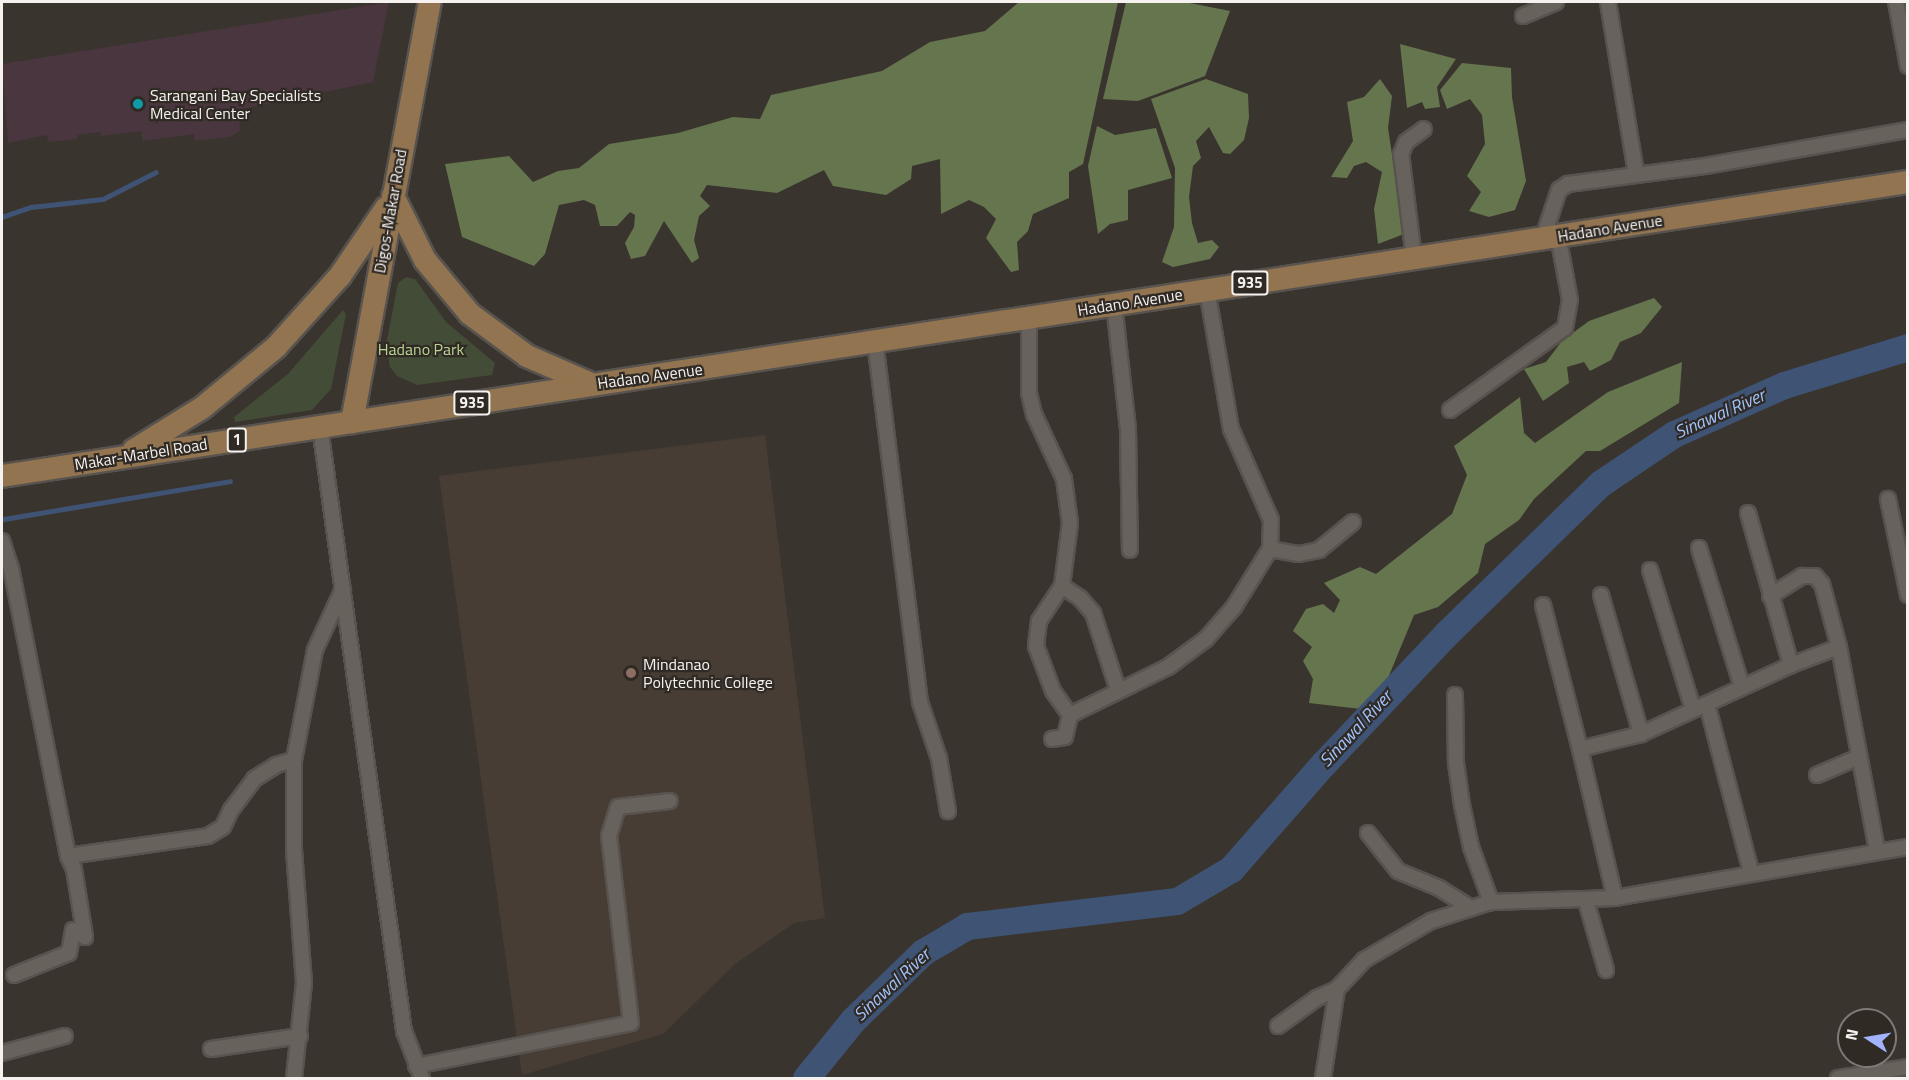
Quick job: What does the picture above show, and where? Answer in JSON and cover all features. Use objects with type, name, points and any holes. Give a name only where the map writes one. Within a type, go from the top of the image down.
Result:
[{"type":"main road","name":"Digos-Makar Road","points":[[352,422],[429,2]]},
{"type":"main road","name":"Hadano Avenue","points":[[352,422],[1908,182]]},
{"type":"main road","points":[[121,458],[202,408],[276,347],[340,276],[393,196],[425,260],[470,314],[527,356],[592,384]]},
{"type":"main road","name":"Makar-Marbel Road","points":[[2,476],[352,422]]},
{"type":"street","points":[[1523,16],[1556,2]]},
{"type":"street","points":[[1608,2],[1636,173]]},
{"type":"street","points":[[1896,2],[1908,66]]},
{"type":"street","points":[[1414,258],[1401,154],[1406,142],[1424,129]]},
{"type":"street","points":[[1450,410],[1565,328],[1570,300],[1551,237],[1561,187],[1636,173],[1705,166],[1908,130]]},
{"type":"street","points":[[1070,715],[1168,667],[1206,639],[1224,620],[1270,549],[1271,520],[1231,429],[1207,290]]},
{"type":"street","points":[[1114,304],[1128,428],[1130,550]]},
{"type":"street","points":[[1029,318],[1029,393],[1034,414],[1064,479],[1070,504],[1062,586],[1039,621],[1036,646],[1053,691],[1070,715],[1065,737],[1052,739]]},
{"type":"street","points":[[875,341],[920,702],[939,758],[948,811]]},
{"type":"street","points":[[320,427],[404,1031],[419,1072],[631,1023],[609,836],[618,807],[670,801]]},
{"type":"street","points":[[1888,499],[1908,595]]},
{"type":"street","points":[[1748,513],[1791,664]]},
{"type":"street","points":[[1270,549],[1299,554],[1318,550],[1353,522]]},
{"type":"street","points":[[2,541],[12,568],[68,856],[74,869],[85,937],[73,930],[69,952],[14,975]]},
{"type":"street","points":[[1699,548],[1742,687]]},
{"type":"street","points":[[1650,570],[1693,709]]},
{"type":"street","points":[[1770,596],[1802,576],[1819,579],[1839,647],[1877,851]]},
{"type":"street","points":[[1062,586],[1080,598],[1093,613],[1118,690]]},
{"type":"street","points":[[294,1078],[304,983],[294,849],[294,760],[315,650],[343,589]]},
{"type":"street","points":[[1600,596],[1641,734]]},
{"type":"street","points":[[1543,605],[1615,898]]},
{"type":"street","points":[[1580,749],[1641,734],[1791,664],[1839,647]]},
{"type":"street","points":[[1455,694],[1456,764],[1462,805],[1471,847],[1491,902]]},
{"type":"street","points":[[1707,704],[1751,872]]},
{"type":"street","points":[[1817,775],[1860,757]]},
{"type":"street","points":[[68,856],[208,836],[223,827],[231,810],[254,779],[276,765],[294,760]]},
{"type":"street","points":[[1368,833],[1398,872],[1439,888],[1470,907]]},
{"type":"street","points":[[1278,1026],[1317,998],[1337,989],[1365,960],[1391,942],[1431,921],[1470,907],[1491,902],[1586,901],[1615,898],[1751,872],[1908,847]]},
{"type":"street","points":[[1586,901],[1606,970]]},
{"type":"street","points":[[1323,1078],[1337,989]]},
{"type":"street","points":[[2,1053],[65,1036]]},
{"type":"street","points":[[211,1049],[300,1036]]},
{"type":"street","points":[[1838,1078],[1908,1068]]},
{"type":"shaded area","points":[[389,2],[373,82],[239,110],[240,131],[230,137],[195,141],[194,134],[143,141],[141,131],[101,136],[100,132],[77,135],[77,139],[48,142],[47,135],[8,143],[2,64]]},
{"type":"shaded area","name":"Mindanao Polytechnic College","points":[[765,435],[825,918],[794,923],[735,964],[663,1034],[522,1075],[439,476]]},
{"type":"green space","points":[[1019,2],[1118,2],[1083,164],[1069,172],[1069,198],[1033,214],[1028,231],[1017,242],[1019,270],[1011,272],[986,238],[996,219],[984,207],[969,200],[941,214],[940,159],[912,166],[911,179],[886,195],[833,186],[824,170],[777,193],[707,185],[700,196],[710,206],[699,216],[694,240],[699,258],[692,263],[664,221],[645,256],[631,259],[625,243],[634,227],[635,215],[630,212],[617,226],[600,226],[595,205],[584,200],[559,205],[545,254],[534,266],[462,237],[445,164],[509,156],[533,182],[558,171],[579,168],[609,144],[678,133],[733,117],[760,119],[771,95],[882,71],[930,42],[985,31]]},
{"type":"green space","points":[[1126,2],[1185,2],[1230,11],[1205,76],[1138,101],[1103,99]]},
{"type":"green space","points":[[1400,44],[1456,59],[1437,87],[1440,107],[1425,109],[1422,102],[1407,108]]},
{"type":"green space","points":[[1462,63],[1511,68],[1512,97],[1526,181],[1515,210],[1489,217],[1469,211],[1481,192],[1467,176],[1485,144],[1482,115],[1470,99],[1447,109],[1440,90]]},
{"type":"green space","points":[[1206,79],[1248,94],[1249,118],[1244,140],[1230,154],[1223,153],[1209,127],[1196,141],[1201,158],[1193,166],[1189,197],[1192,223],[1198,243],[1212,240],[1219,247],[1210,259],[1173,267],[1162,262],[1174,227],[1175,168],[1151,99]]},
{"type":"green space","points":[[1380,79],[1392,96],[1388,128],[1404,234],[1378,244],[1374,209],[1382,172],[1366,162],[1354,166],[1347,178],[1331,177],[1353,141],[1347,102],[1364,97]]},
{"type":"green space","points":[[1097,126],[1115,135],[1156,128],[1172,178],[1128,190],[1128,220],[1110,224],[1098,234],[1088,166]]},
{"type":"green space","name":"Hadano Park","points":[[406,277],[415,279],[446,322],[495,363],[492,375],[417,385],[397,376],[390,367],[386,345],[398,283]]},
{"type":"green space","points":[[1654,298],[1662,307],[1641,333],[1620,342],[1611,360],[1590,371],[1584,362],[1567,367],[1569,383],[1543,401],[1524,369],[1546,362],[1562,341],[1589,321]]},
{"type":"green space","name":"Hadano Park","points":[[343,310],[346,314],[331,389],[312,410],[235,422],[234,417],[288,374]]},
{"type":"green space","points":[[1682,362],[1679,403],[1600,451],[1586,451],[1534,499],[1519,520],[1485,544],[1478,573],[1438,607],[1414,615],[1386,683],[1361,709],[1309,703],[1313,679],[1303,661],[1312,647],[1293,631],[1306,609],[1323,604],[1334,613],[1340,600],[1324,583],[1360,567],[1376,574],[1452,514],[1467,475],[1454,446],[1520,397],[1524,433],[1535,443],[1608,392]]},
{"type":"waterway","points":[[2,217],[31,207],[103,199],[156,172]]},
{"type":"waterway","name":"Sinawal River","points":[[806,1078],[853,1020],[923,952],[967,926],[1177,901],[1231,869],[1323,764],[1446,634],[1601,483],[1674,434],[1784,385],[1908,347]]},
{"type":"waterway","points":[[4,519],[230,481]]},
{"type":"place","name":"Sarangani Bay Specialists Medical Center","points":[[138,104]]},
{"type":"place","name":"Mindanao Polytechnic College","points":[[631,673]]}]
